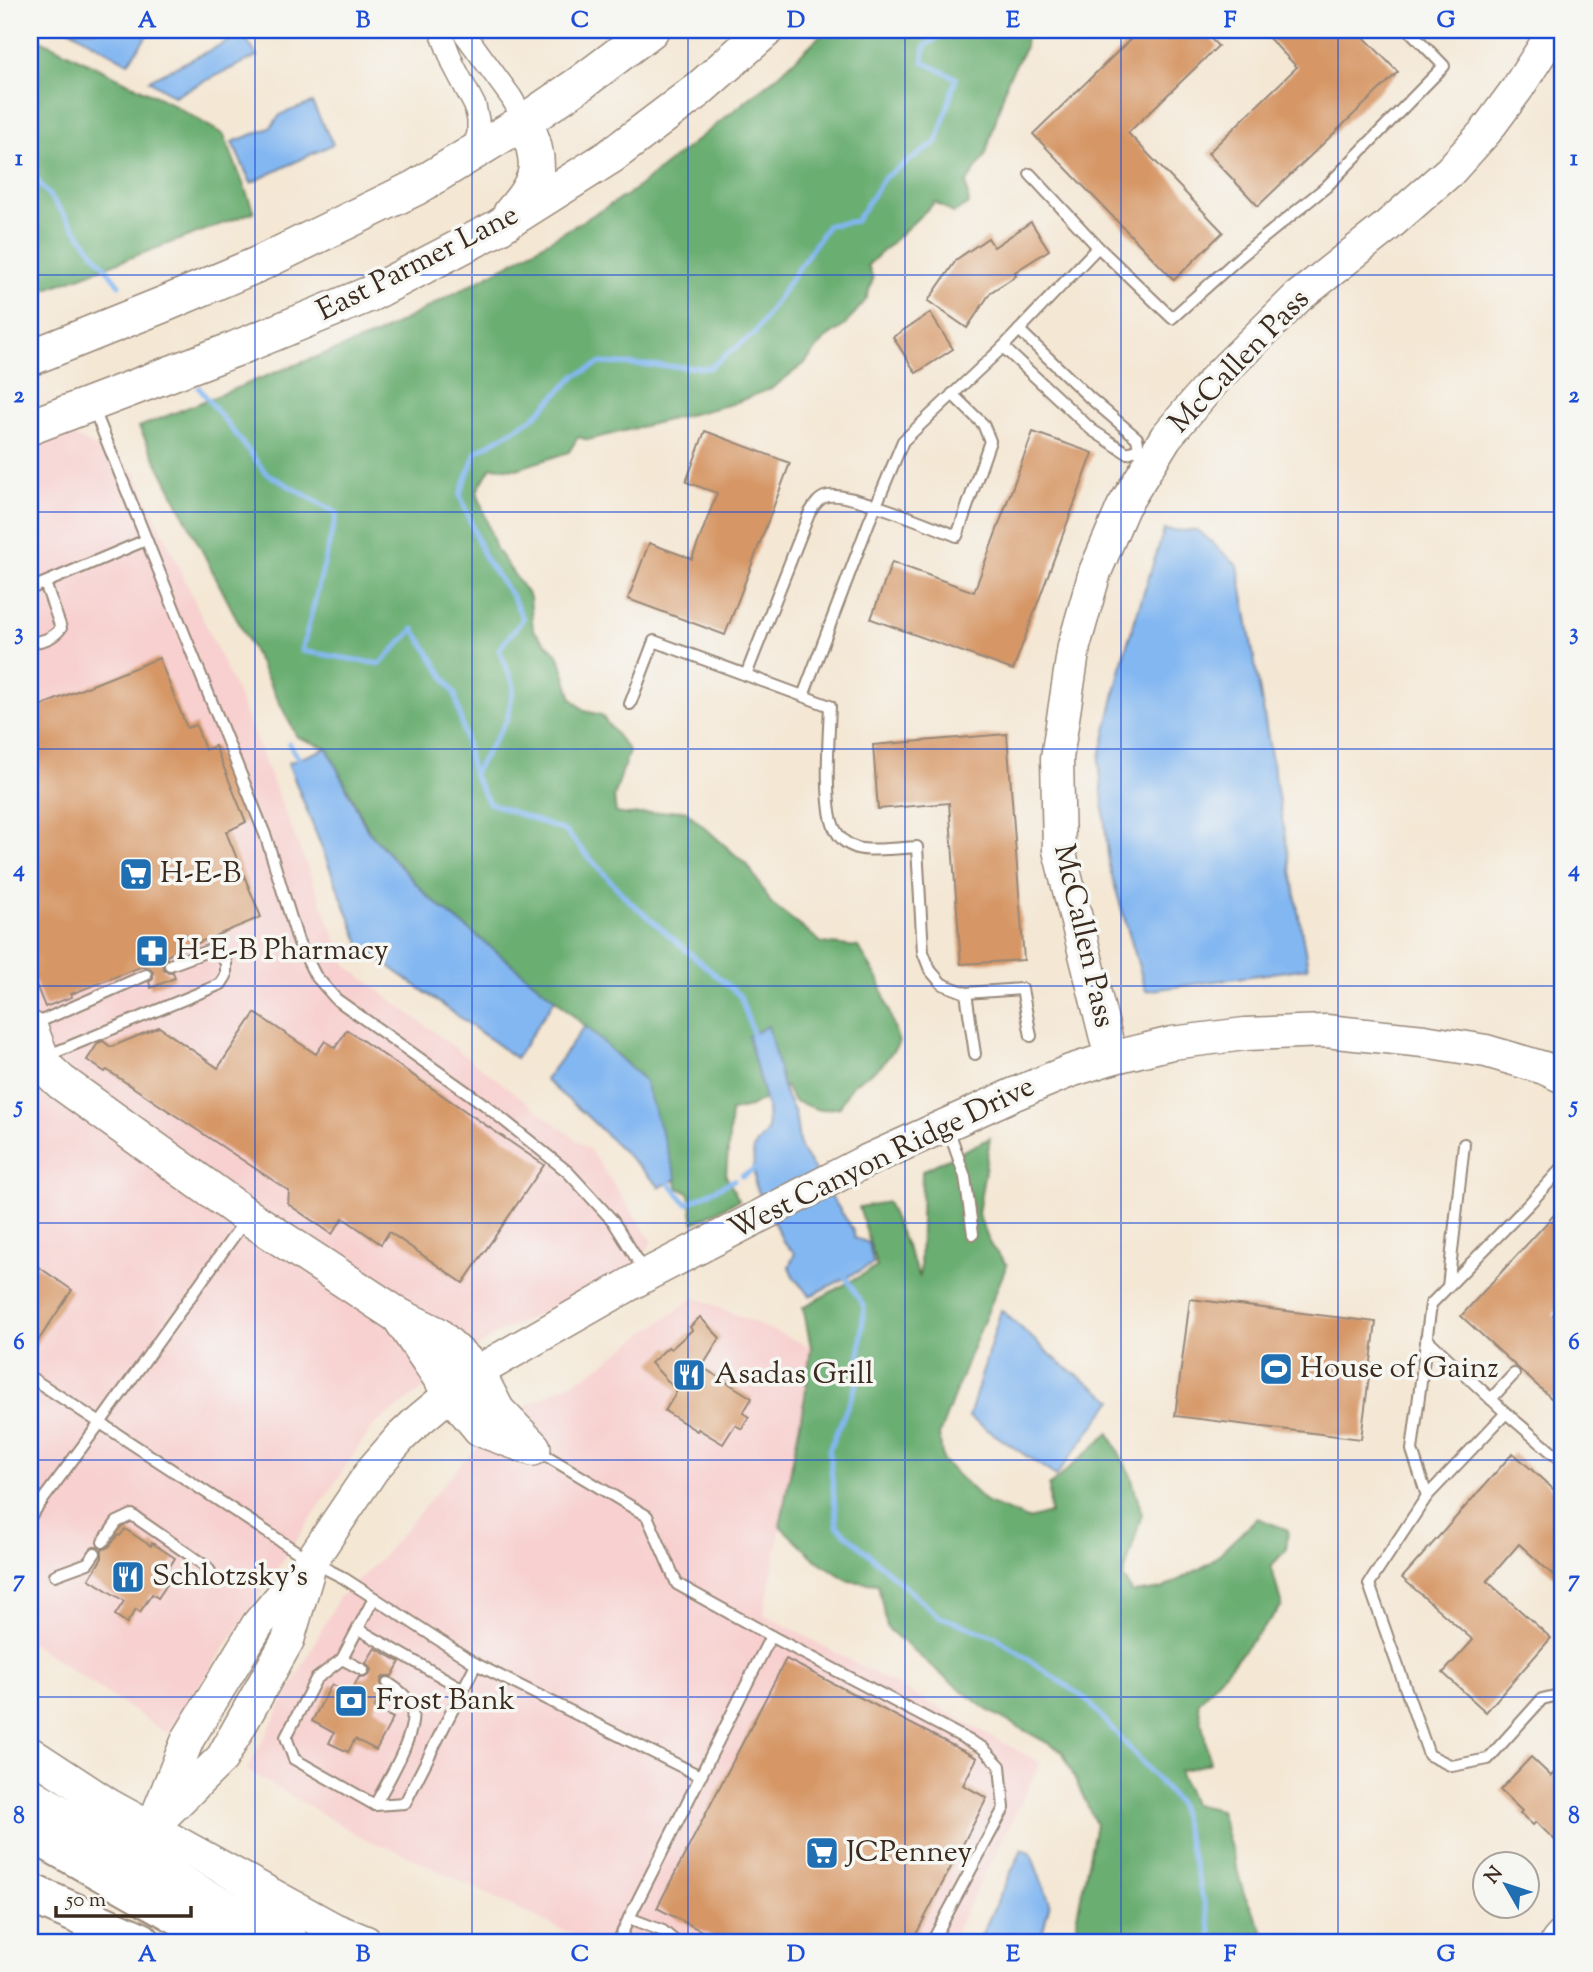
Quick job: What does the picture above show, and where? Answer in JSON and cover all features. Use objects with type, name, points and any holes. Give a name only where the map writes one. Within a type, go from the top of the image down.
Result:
[{"type":"highway","points":[[30,1797],[201,1896],[289,1942]]},
{"type":"highway","points":[[30,1831],[227,1942]]},
{"type":"highway","points":[[30,1893],[141,1942]]},
{"type":"main road","points":[[30,358],[261,263],[415,188],[526,121],[651,30]]},
{"type":"main road","name":"East Parmer Lane","points":[[30,427],[235,349],[372,293],[497,228],[611,156],[698,90],[766,30]]},
{"type":"main road","points":[[497,228],[523,199],[535,179],[537,158],[526,121]]},
{"type":"main road","points":[[34,1038],[45,1067],[61,1082],[247,1216],[398,1316],[436,1334],[464,1383],[497,1411],[533,1448]]},
{"type":"street","points":[[440,30],[454,66],[475,106],[478,134],[470,155]]},
{"type":"street","points":[[462,30],[526,121]]},
{"type":"street","name":"McCallen Pass","points":[[1111,1058],[1059,850],[1057,758],[1073,646],[1095,572],[1123,507],[1147,453],[1166,437],[1218,376],[1298,297],[1385,228],[1450,171],[1502,110],[1555,30]]},
{"type":"street","name":"West Canyon Ridge Drive","points":[[152,1828],[188,1739],[258,1624],[311,1561],[373,1469],[411,1428],[464,1383],[646,1275],[854,1167],[1012,1095],[1070,1071],[1172,1043],[1245,1034],[1326,1031],[1424,1041],[1486,1051],[1544,1068],[1563,1077]]},
{"type":"street","points":[[30,1753],[110,1805],[334,1929],[366,1942]]},
{"type":"street","points":[[1557,1942],[1563,1935]]},
{"type":"lane","points":[[1030,174],[1098,247],[1172,318],[1241,256],[1326,187],[1444,66],[1409,30]]},
{"type":"lane","points":[[803,696],[875,506],[903,441],[1003,347],[1098,247]]},
{"type":"lane","points":[[1019,330],[1090,398],[1137,438],[1147,453]]},
{"type":"lane","points":[[1003,347],[1092,430],[1127,453],[1147,453]]},
{"type":"lane","points":[[746,675],[816,502],[826,496],[839,496],[957,536],[990,441],[983,424],[952,394]]},
{"type":"lane","points":[[92,402],[266,836],[298,941],[315,975],[336,999],[485,1105],[568,1172],[613,1221],[646,1275]]},
{"type":"lane","points":[[30,589],[146,540]]},
{"type":"lane","points":[[30,643],[45,640],[57,634],[61,628],[44,583]]},
{"type":"lane","points":[[630,704],[654,641],[830,706],[829,800],[835,830],[845,842],[859,849],[917,847],[923,952],[930,970],[942,985],[966,993],[1022,989],[1031,1036]]},
{"type":"lane","points":[[34,1038],[221,984],[226,976],[226,962],[218,954],[208,950],[170,965]]},
{"type":"lane","points":[[34,1038],[146,975]]},
{"type":"lane","points":[[966,993],[975,1054]]},
{"type":"lane","points":[[947,1124],[965,1177],[973,1234]]},
{"type":"lane","points":[[1448,1287],[1464,1144]]},
{"type":"lane","points":[[1427,1496],[1412,1450],[1431,1304],[1563,1167]]},
{"type":"lane","points":[[30,1517],[247,1216]]},
{"type":"lane","points":[[1426,1338],[1506,1413],[1562,1458]]},
{"type":"lane","points":[[1492,1399],[1514,1374]]},
{"type":"lane","points":[[30,1377],[311,1561],[342,1577],[475,1664],[700,1776]]},
{"type":"lane","points":[[1506,1413],[1427,1496],[1369,1584],[1429,1755],[1452,1766],[1488,1759],[1542,1699],[1563,1694]]},
{"type":"lane","points":[[533,1448],[647,1516],[677,1584],[983,1748],[1000,1766],[1004,1808],[932,1942]]},
{"type":"lane","points":[[103,1542],[117,1522],[132,1515],[207,1567],[217,1582]]},
{"type":"lane","points":[[55,1576],[88,1563],[95,1553]]},
{"type":"lane","points":[[374,1598],[342,1659],[316,1679],[286,1737],[294,1759],[375,1805],[405,1803],[475,1664]]},
{"type":"lane","points":[[358,1629],[463,1689]]},
{"type":"lane","points":[[618,1942],[771,1636]]},
{"type":"lane","points":[[342,1659],[363,1670]]},
{"type":"lane","points":[[375,1805],[412,1731],[412,1709],[404,1694],[388,1683]]},
{"type":"lane","points":[[629,1917],[663,1931],[676,1942]]},
{"type":"shaded area","points":[[70,434],[109,454],[135,472],[238,695],[347,966],[590,1150],[652,1241],[638,1268],[496,1334],[372,1427],[167,1734],[30,1642],[30,450]]},
{"type":"shaded area","points":[[695,1297],[811,1347],[805,1397],[764,1614],[1041,1763],[950,1942],[588,1942],[397,1851],[366,1840],[247,1770],[338,1599],[382,1557],[463,1461],[527,1405],[587,1375]]},
{"type":"green space","points":[[826,30],[1026,30],[1025,48],[1008,79],[985,156],[966,183],[969,204],[953,213],[935,202],[868,265],[873,279],[866,300],[844,326],[825,339],[804,364],[772,388],[732,404],[588,440],[578,437],[569,452],[517,469],[491,467],[477,491],[496,549],[530,597],[533,630],[559,656],[572,699],[585,711],[601,715],[629,751],[614,797],[616,813],[629,815],[685,810],[749,867],[771,903],[822,943],[858,947],[879,980],[899,1043],[881,1066],[851,1086],[840,1107],[820,1110],[794,1101],[785,1086],[750,1107],[731,1111],[726,1176],[739,1200],[694,1223],[689,1193],[678,1188],[644,1080],[555,999],[427,896],[370,833],[327,748],[297,737],[139,427],[376,335],[506,266],[630,193],[780,74]]},
{"type":"green space","points":[[30,35],[168,102],[224,135],[254,212],[30,295]]},
{"type":"green space","points":[[990,1138],[978,1214],[991,1246],[1007,1265],[939,1435],[943,1461],[987,1503],[1028,1519],[1050,1513],[1049,1486],[1109,1433],[1131,1476],[1142,1514],[1123,1578],[1133,1593],[1162,1589],[1210,1563],[1257,1518],[1288,1530],[1286,1550],[1271,1566],[1282,1606],[1198,1703],[1210,1763],[1179,1771],[1193,1804],[1220,1810],[1244,1894],[1269,1942],[1076,1942],[1076,1920],[1096,1824],[1062,1751],[987,1710],[887,1628],[878,1584],[849,1581],[816,1560],[780,1526],[805,1397],[811,1347],[803,1307],[877,1267],[859,1207],[887,1202],[920,1278],[922,1171]]},
{"type":"water","points":[[70,30],[151,30],[128,63]]},
{"type":"water","points":[[243,34],[257,56],[174,96],[149,80]]},
{"type":"water","points":[[312,103],[333,144],[251,183],[232,142],[270,128],[281,114]]},
{"type":"water","points":[[1164,530],[1199,531],[1238,566],[1308,968],[1146,991],[1109,866],[1099,761],[1124,654]]},
{"type":"water","points":[[327,748],[367,830],[427,896],[555,999],[516,1058],[361,946],[288,763]]},
{"type":"water","points":[[585,1026],[644,1080],[677,1179],[660,1187],[586,1115],[545,1080]]},
{"type":"water","points":[[768,1026],[784,1091],[795,1113],[800,1148],[853,1230],[855,1238],[869,1243],[873,1264],[810,1296],[794,1278],[789,1267],[795,1253],[784,1243],[755,1185],[753,1149],[768,1130],[767,1107],[748,1036]]},
{"type":"water","points":[[1001,1310],[1061,1364],[1113,1400],[1056,1476],[969,1417]]},
{"type":"water","points":[[1022,1849],[1030,1852],[1050,1903],[1040,1942],[978,1942]]},
{"type":"building","points":[[1140,30],[1202,30],[1218,46],[1128,133],[1223,232],[1174,280],[1033,134]]},
{"type":"building","points":[[1261,30],[1357,30],[1398,72],[1258,206],[1208,153],[1297,67]]},
{"type":"building","points":[[1031,222],[1049,250],[1015,272],[1016,276],[991,292],[967,328],[928,301],[957,259],[988,238],[994,247]]},
{"type":"building","points":[[930,313],[953,349],[916,373],[893,337]]},
{"type":"building","points":[[705,431],[790,463],[725,635],[628,599],[649,543],[692,559],[717,493],[686,482]]},
{"type":"building","points":[[1033,432],[1093,453],[1013,670],[871,619],[892,562],[974,592]]},
{"type":"building","name":"H-E-B","points":[[159,658],[187,728],[196,725],[205,750],[215,746],[246,822],[226,832],[261,917],[166,956],[162,963],[163,968],[168,973],[173,972],[175,978],[151,988],[149,982],[153,979],[153,972],[143,966],[45,1007],[30,970],[30,710]]},
{"type":"building","points":[[1007,734],[1024,960],[961,964],[949,803],[878,809],[873,745]]},
{"type":"building","points":[[255,1013],[316,1054],[325,1041],[335,1048],[347,1030],[544,1165],[463,1283],[389,1232],[381,1244],[343,1218],[332,1234],[288,1204],[289,1191],[107,1070],[105,1072],[87,1060],[98,1043],[103,1041],[111,1047],[159,1027],[218,1068]]},
{"type":"building","points":[[1563,1205],[1563,1304],[1553,1315],[1563,1324],[1563,1409],[1461,1316]]},
{"type":"building","points":[[30,1261],[72,1290],[30,1353]]},
{"type":"building","name":"House of Gainz","points":[[1190,1299],[1376,1322],[1361,1439],[1175,1416]]},
{"type":"building","name":"Asadas Grill","points":[[700,1317],[720,1338],[702,1367],[752,1398],[743,1413],[749,1417],[742,1429],[735,1425],[723,1444],[665,1411],[677,1391],[651,1363],[692,1330],[690,1327]]},
{"type":"building","points":[[1513,1453],[1563,1498],[1563,1584],[1519,1544],[1487,1581],[1551,1638],[1486,1712],[1443,1673],[1473,1640],[1402,1578]]},
{"type":"building","name":"Schlotzsky's","points":[[125,1529],[175,1558],[164,1576],[170,1580],[158,1598],[152,1594],[140,1612],[136,1609],[127,1623],[115,1615],[124,1601],[89,1579],[102,1558],[102,1550],[110,1546]]},
{"type":"building","name":"Frost Bank","points":[[375,1648],[400,1662],[392,1676],[381,1679],[384,1690],[374,1708],[393,1718],[376,1750],[355,1739],[348,1752],[329,1743],[334,1733],[312,1721],[332,1684],[350,1694],[359,1677],[364,1678],[370,1674],[371,1669],[366,1663]]},
{"type":"building","name":"JCPenney","points":[[786,1659],[977,1758],[963,1785],[987,1798],[912,1942],[723,1942],[657,1908]]},
{"type":"building","points":[[1531,1757],[1551,1776],[1555,1772],[1563,1780],[1563,1848],[1536,1822],[1533,1825],[1500,1790]]},
{"type":"waterway","points":[[474,773],[507,720],[514,686],[499,649],[523,619],[512,596],[484,557],[460,495],[476,452],[532,419],[575,376],[601,363],[709,368],[754,334],[828,225],[856,221],[884,178],[937,142],[956,78],[923,62],[925,46],[950,30]]},
{"type":"waterway","points":[[30,171],[119,285]]},
{"type":"waterway","points":[[199,388],[266,473],[337,513],[302,651],[380,664],[414,629],[455,694],[473,774],[489,803],[565,831],[628,900],[740,996],[755,1039]]},
{"type":"waterway","points":[[289,744],[303,765]]},
{"type":"waterway","points":[[742,1176],[761,1166]]},
{"type":"waterway","points":[[666,1179],[687,1204],[734,1180]]},
{"type":"waterway","points":[[843,1273],[864,1307],[857,1384],[829,1450],[837,1526],[938,1616],[996,1637],[1087,1700],[1178,1803],[1211,1929],[1210,1942]]},
{"type":"place","name":"H-E-B","points":[[136,874]]},
{"type":"place","name":"H-E-B Pharmacy","points":[[152,951]]},
{"type":"place","name":"House of Gainz","points":[[1276,1369]]},
{"type":"place","name":"Asadas Grill","points":[[689,1375]]},
{"type":"place","name":"Schlotzsky's","points":[[128,1577]]},
{"type":"place","name":"Frost Bank","points":[[351,1701]]},
{"type":"place","name":"JCPenney","points":[[822,1853]]}]
